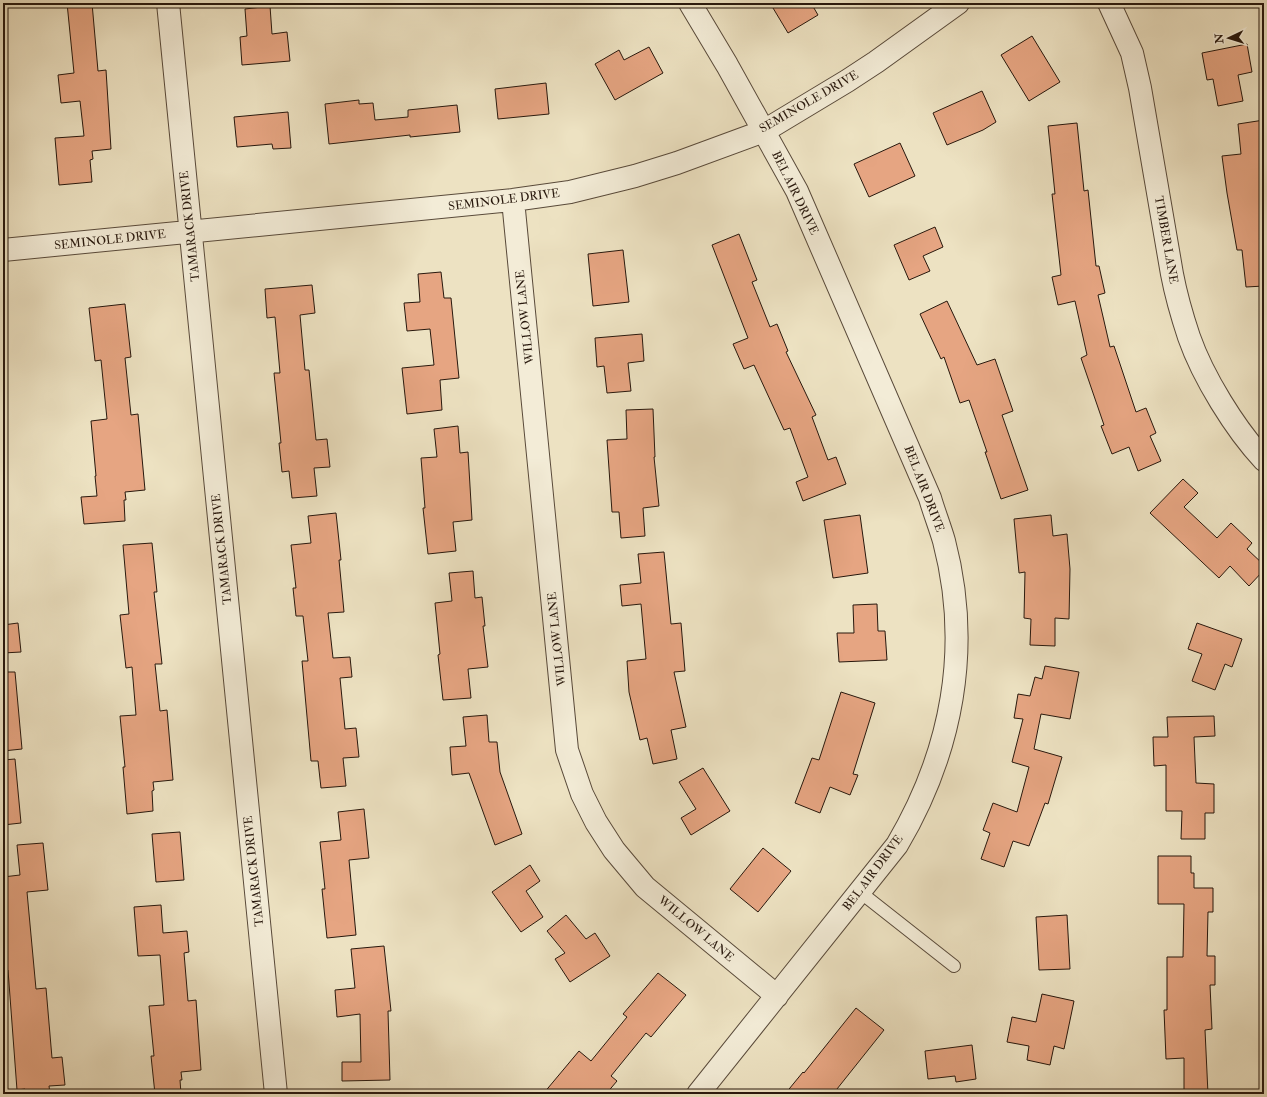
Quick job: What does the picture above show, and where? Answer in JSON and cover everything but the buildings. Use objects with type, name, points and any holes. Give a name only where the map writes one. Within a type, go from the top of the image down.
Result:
[{"type":"street","name":"TAMARACK DRIVE","points":[[168,3],[276,1094]]},
{"type":"street","name":"BEL AIR DRIVE","points":[[690,3],[727,65],[797,191],[930,498],[944,541],[953,586],[956,616],[956,653],[953,690],[946,727],[936,762],[923,797],[897,845],[698,1094]]},
{"type":"street","name":"SEMINOLE DRIVE","points":[[3,250],[513,200],[570,192],[635,176],[677,163],[764,131],[853,78],[958,3]]},
{"type":"street","name":"TIMBER LANE","points":[[1109,3],[1132,53],[1140,88],[1177,300],[1189,338],[1208,379],[1242,433],[1264,460]]},
{"type":"street","name":"WILLOW LANE","points":[[513,200],[567,750],[582,794],[596,822],[614,850],[645,887],[777,996]]},
{"type":"lane","points":[[860,892],[954,966]]}]
